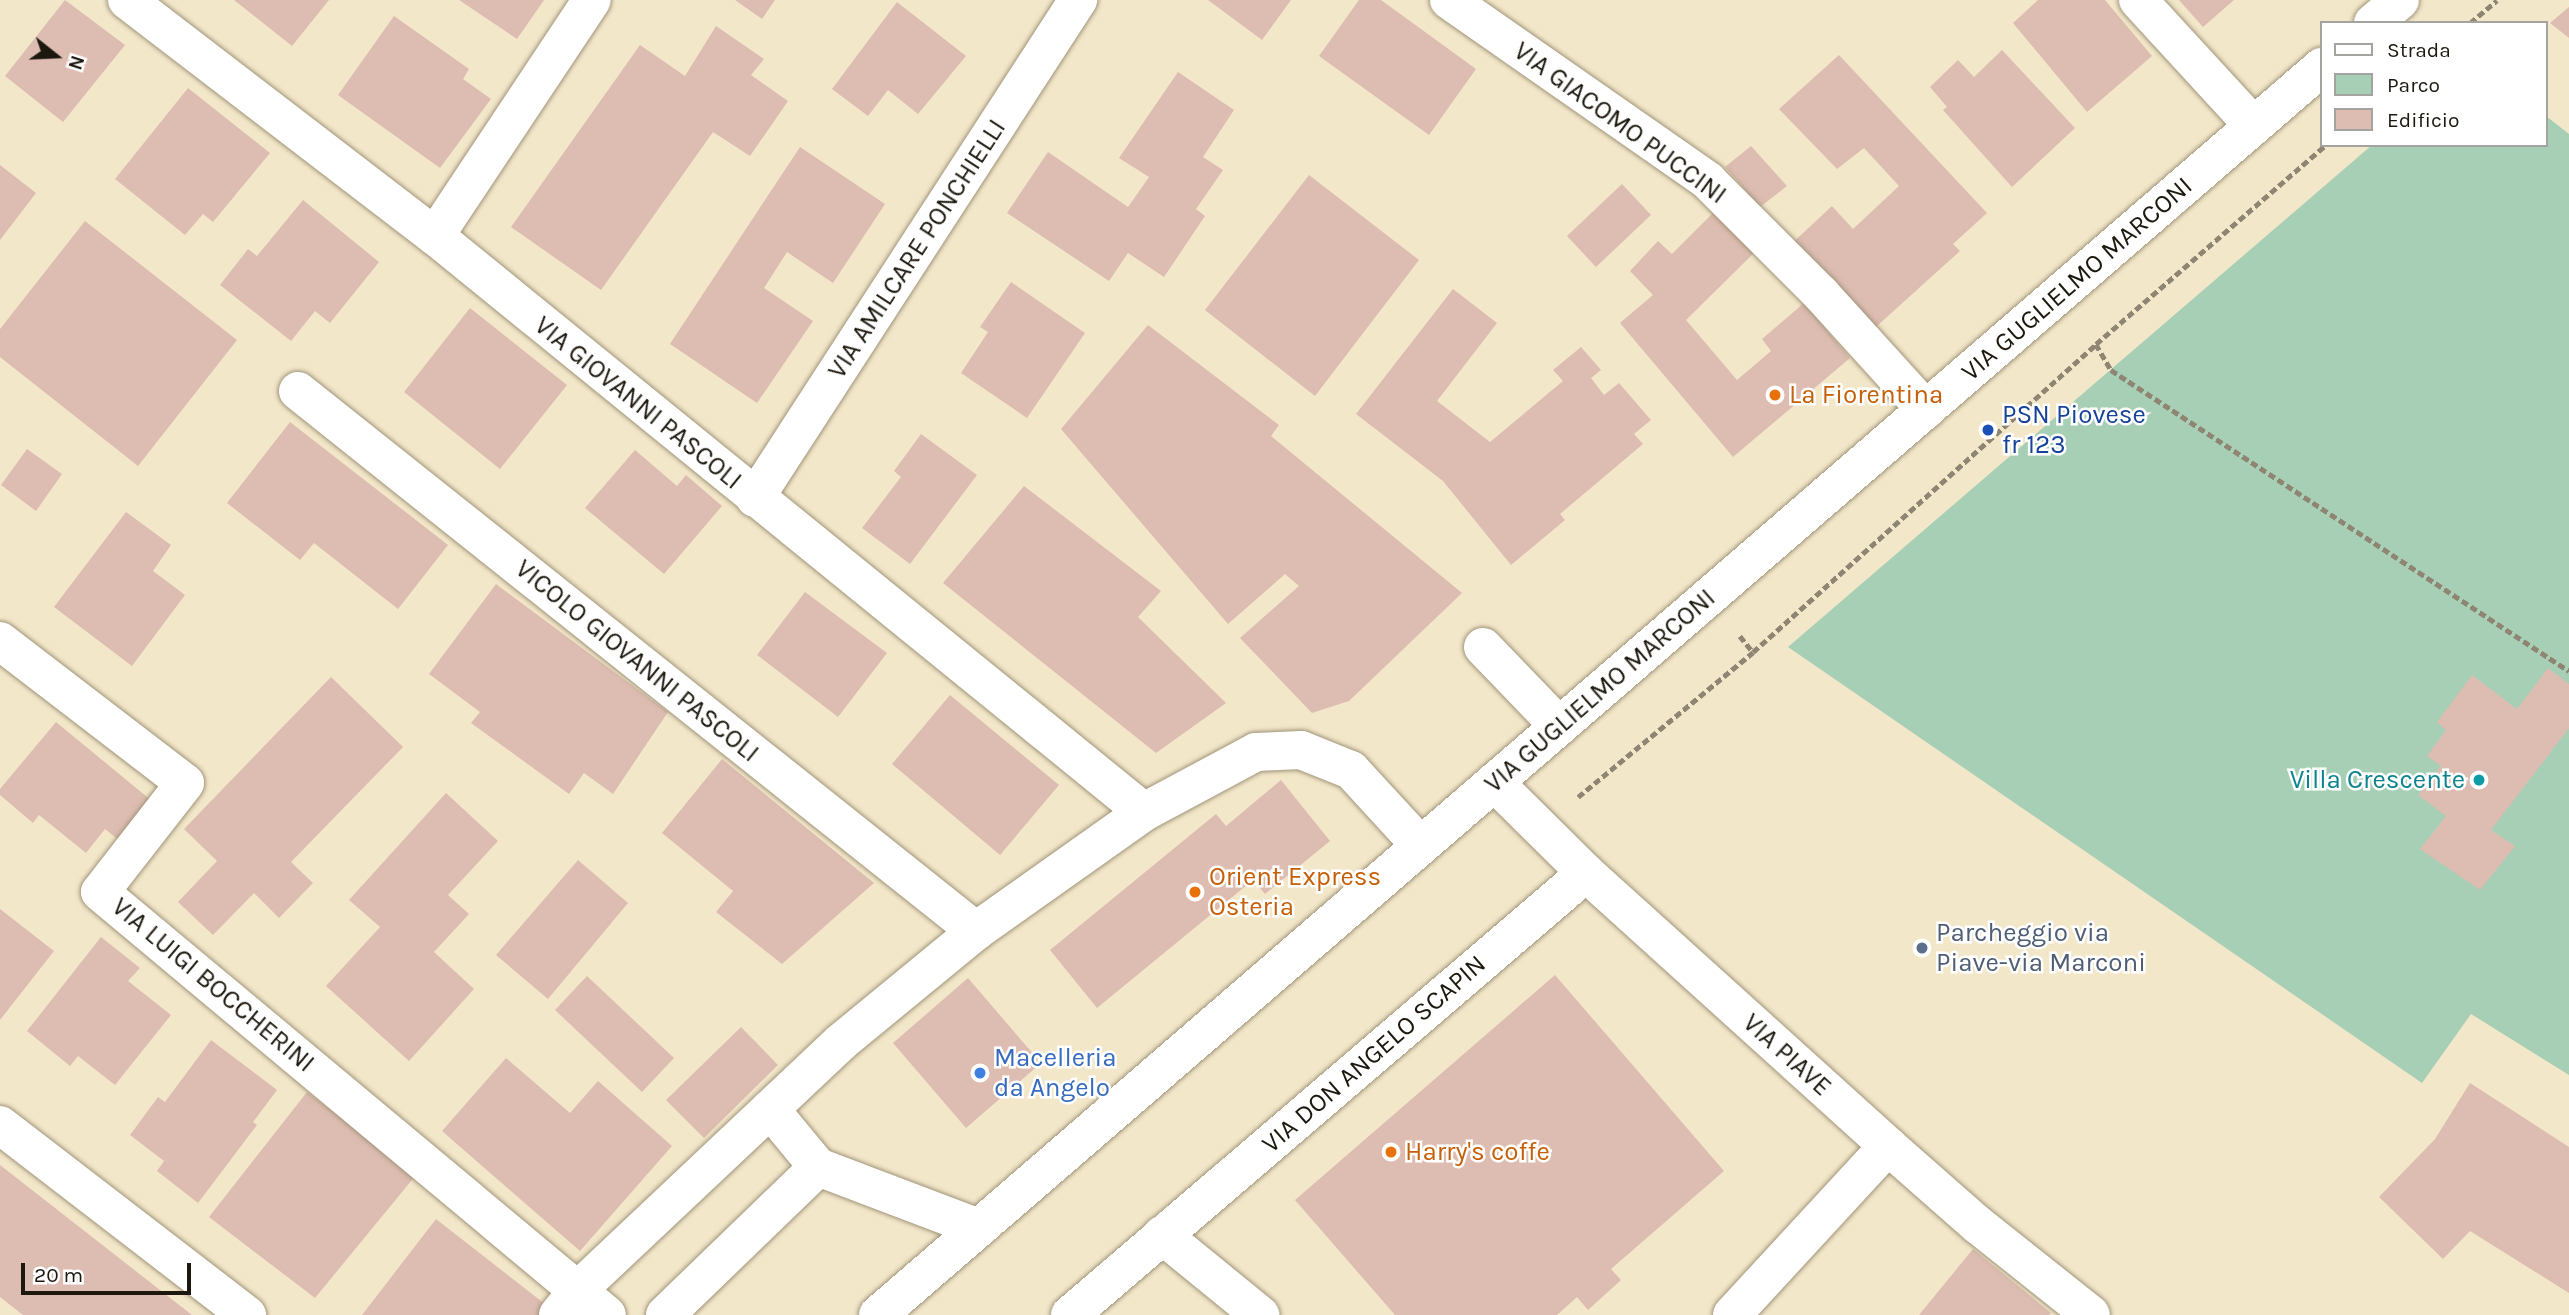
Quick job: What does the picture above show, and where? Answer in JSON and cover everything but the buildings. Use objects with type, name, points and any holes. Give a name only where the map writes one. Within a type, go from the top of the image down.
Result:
[{"type":"street","name":"VIA GIOVANNI PASCOLI","points":[[127,0],[435,236],[1144,812]]},
{"type":"street","points":[[435,236],[592,0]]},
{"type":"street","name":"VIA AMILCARE PONCHIELLI","points":[[755,498],[1079,0]]},
{"type":"street","name":"VIA GIACOMO PUCCINI","points":[[1449,0],[1707,181],[1821,294],[1926,410]]},
{"type":"street","points":[[2137,0],[2254,126]]},
{"type":"street","name":"VIA GUGLIELMO MARCONI","points":[[878,1315],[2320,69]]},
{"type":"street","name":"VICOLO GIOVANNI PASCOLI","points":[[298,391],[976,930]]},
{"type":"street","name":"VIA LUIGI BOCCHERINI","points":[[0,640],[185,783],[100,892],[568,1302]]},
{"type":"street","points":[[1483,647],[1559,726]]},
{"type":"street","points":[[607,1315],[568,1302],[841,1042],[976,930],[1144,812],[1256,752],[1301,750],[1351,770],[1421,846]]},
{"type":"street","name":"VIA PIAVE","points":[[1494,782],[1586,873],[1888,1146],[1978,1225],[2091,1315]]},
{"type":"street","name":"VIA DON ANGELO SCAPIN","points":[[1070,1315],[1586,873]]},
{"type":"street","points":[[770,1108],[818,1167],[979,1228]]},
{"type":"street","points":[[0,1125],[247,1315]]},
{"type":"street","points":[[1732,1315],[1888,1146]]},
{"type":"street","points":[[665,1315],[818,1167]]},
{"type":"street","points":[[1163,1235],[1260,1315]]},
{"type":"path","points":[[2472,21],[2497,0]]},
{"type":"path","points":[[1577,806],[1576,798],[1753,652],[2096,344],[2324,147]]},
{"type":"path","points":[[2096,344],[2111,370],[2569,671]]},
{"type":"green space","points":[[2548,118],[2569,134],[2569,1075],[2471,1014],[2422,1083],[1788,647],[2370,147],[2548,147]]},
{"type":"place","name":"La Fiorentina","points":[[1775,395]]},
{"type":"place","name":"PSN Piovese fr 123","points":[[1988,430]]},
{"type":"place","name":"Villa Crescente","points":[[2479,780]]},
{"type":"place","name":"Orient Express Osteria","points":[[1195,892]]},
{"type":"place","name":"Parcheggio via Piave-via Marconi","points":[[1922,948]]},
{"type":"place","name":"Macelleria da Angelo","points":[[980,1073]]},
{"type":"place","name":"Harry's coffe","points":[[1391,1152]]}]
